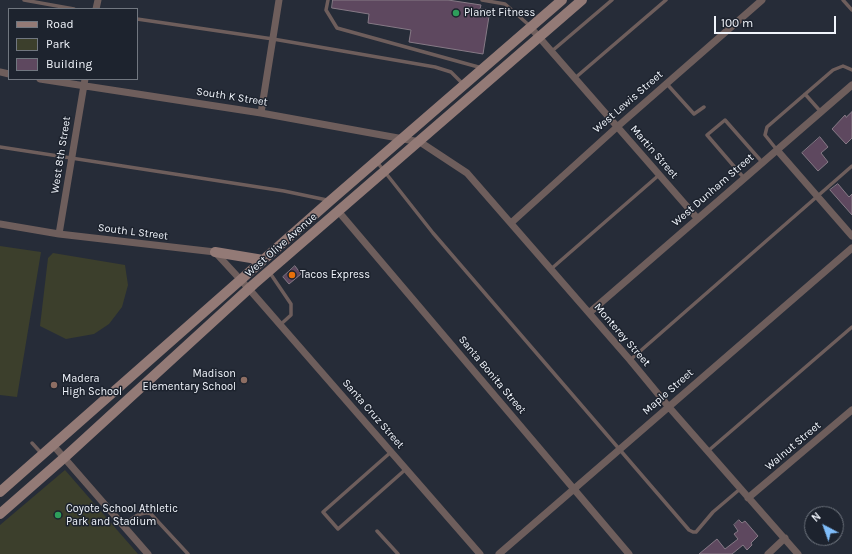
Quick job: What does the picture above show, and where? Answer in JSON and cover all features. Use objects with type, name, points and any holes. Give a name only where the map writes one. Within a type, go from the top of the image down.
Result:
[{"type":"main road","name":"West Olive Avenue","points":[[0,492],[330,201],[562,0]]},
{"type":"main road","name":"West Olive Avenue","points":[[0,514],[64,458],[249,289],[582,0]]},
{"type":"main road","points":[[215,252],[263,260]]},
{"type":"street","points":[[261,113],[279,0]]},
{"type":"street","name":"West Lewis Street","points":[[511,223],[666,83],[762,0]]},
{"type":"street","name":"Martin Street","points":[[531,28],[697,218]]},
{"type":"street","name":"South K Street","points":[[51,80],[84,83],[420,142]]},
{"type":"street","name":"West 8th Street","points":[[59,234],[84,83]]},
{"type":"street","name":"West Dunham Street","points":[[589,313],[852,84]]},
{"type":"street","name":"Monterey Street","points":[[420,142],[467,173],[630,360],[707,452],[798,554]]},
{"type":"street","points":[[777,150],[852,236]]},
{"type":"street","name":"Santa Bonita Street","points":[[338,211],[629,554]]},
{"type":"street","name":"South L Street","points":[[0,224],[59,234],[215,252]]},
{"type":"street","name":"Maple Street","points":[[499,554],[618,449],[852,248]]},
{"type":"street","points":[[215,252],[249,289]]},
{"type":"street","name":"Santa Cruz Street","points":[[249,289],[480,554]]},
{"type":"street","name":"Walnut Street","points":[[748,498],[852,410]]},
{"type":"street","points":[[53,445],[148,554]]},
{"type":"street","points":[[768,554],[785,538]]},
{"type":"lane","points":[[24,0],[68,8]]},
{"type":"lane","points":[[328,0],[326,10],[337,28],[483,69]]},
{"type":"lane","points":[[482,0],[506,2],[531,28]]},
{"type":"lane","points":[[552,51],[612,0]]},
{"type":"lane","points":[[575,78],[666,0]]},
{"type":"lane","points":[[843,0],[852,10]]},
{"type":"lane","points":[[138,19],[273,39],[435,67],[451,72],[464,85]]},
{"type":"lane","points":[[777,150],[766,138],[765,131],[805,94],[838,67],[843,66],[852,70]]},
{"type":"lane","points":[[666,83],[694,114],[704,107]]},
{"type":"lane","points":[[805,94],[821,112]]},
{"type":"lane","points":[[744,178],[707,135],[725,120],[762,162]]},
{"type":"lane","points":[[0,147],[284,191],[330,201]]},
{"type":"lane","points":[[376,161],[433,234],[618,449],[693,532],[740,489]]},
{"type":"lane","points":[[630,360],[852,166]]},
{"type":"lane","points":[[551,269],[659,174]]},
{"type":"lane","points":[[269,272],[291,304],[291,315],[280,325]]},
{"type":"lane","points":[[707,452],[852,327]]},
{"type":"lane","points":[[32,442],[42,455]]},
{"type":"lane","points":[[391,452],[323,512],[338,529],[406,469]]},
{"type":"lane","points":[[124,526],[140,514],[147,512],[152,514],[188,554]]},
{"type":"lane","points":[[377,531],[398,554]]},
{"type":"green space","points":[[0,246],[41,252],[17,397],[0,395]]},
{"type":"green space","points":[[53,253],[125,265],[128,285],[122,307],[109,324],[94,334],[66,339],[40,326],[48,258]]},
{"type":"green space","name":"Coyote School Athletic Park and Stadium","points":[[65,470],[138,554],[0,554],[0,525]]},
{"type":"building","points":[[333,0],[448,0],[481,5],[480,9],[490,10],[483,54],[409,42],[411,30],[368,23],[369,14],[332,8]]},
{"type":"building","points":[[852,112],[852,138],[846,144],[832,129],[845,115],[846,117]]},
{"type":"building","points":[[820,137],[828,147],[821,153],[828,162],[818,171],[802,153]]},
{"type":"building","points":[[838,184],[849,197],[852,194],[852,215],[830,190]]},
{"type":"building","name":"Tacos Express","points":[[295,266],[301,274],[289,284],[283,277]]},
{"type":"building","points":[[739,520],[742,523],[745,521],[758,536],[747,550],[743,545],[732,554],[699,554],[717,539],[725,549],[738,539],[734,534],[738,531],[734,525]]},
{"type":"place","name":"Planet Fitness","points":[[456,13]]},
{"type":"place","name":"Tacos Express","points":[[292,275]]},
{"type":"place","name":"Madison Elementary School","points":[[244,380]]},
{"type":"place","name":"Madera High School","points":[[54,385]]},
{"type":"place","name":"Coyote School Athletic Park and Stadium","points":[[58,515]]}]
